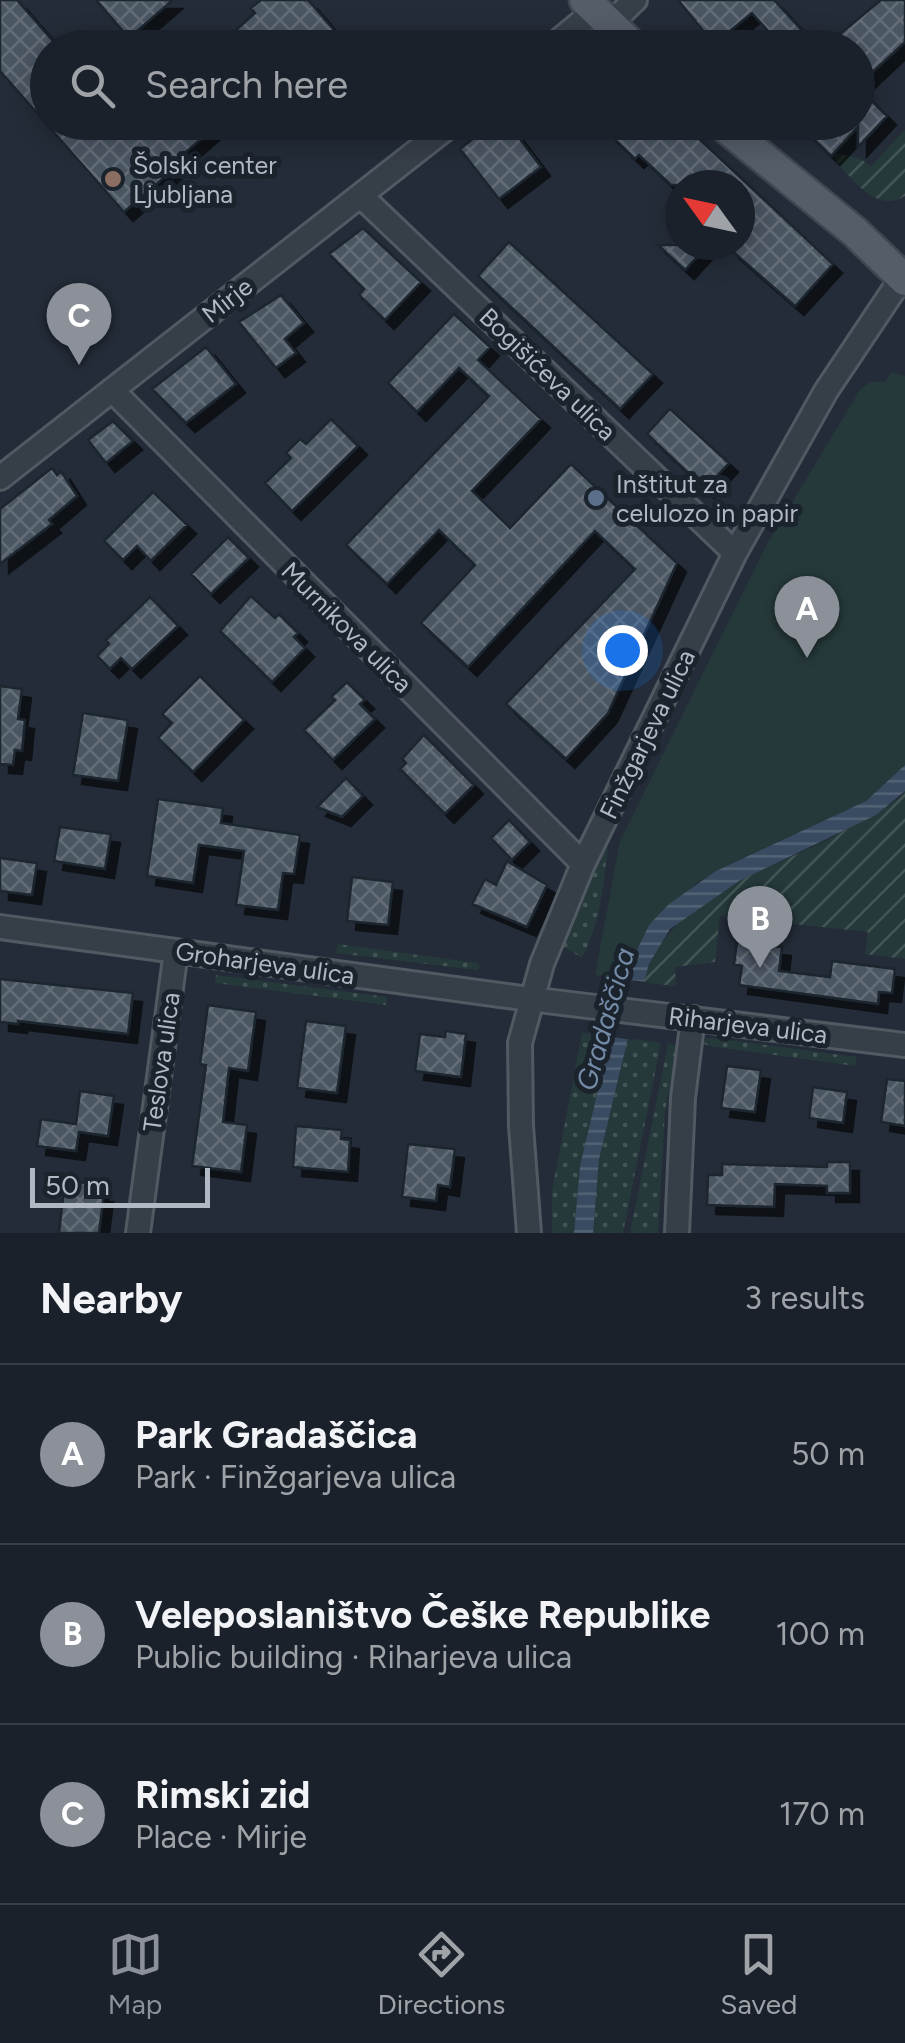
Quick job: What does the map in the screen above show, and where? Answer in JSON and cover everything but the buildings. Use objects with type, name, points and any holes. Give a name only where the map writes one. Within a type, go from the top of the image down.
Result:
[{"type":"main road","points":[[597,11],[617,30]]},
{"type":"main road","points":[[741,140],[904,276]]},
{"type":"street","points":[[573,30],[597,11],[635,0]]},
{"type":"street","name":"Mirje","points":[[0,478],[431,140]]},
{"type":"street","name":"Bogišićeva ulica","points":[[361,196],[735,552]]},
{"type":"street","name":"Finžgarjeva ulica","points":[[529,1233],[520,1043],[530,999],[583,864],[735,552],[826,391],[904,276]]},
{"type":"street","name":"Murnikova ulica","points":[[112,390],[583,864]]},
{"type":"street","name":"Groharjeva ulica","points":[[0,928],[530,999]]},
{"type":"street","name":"Teslova ulica","points":[[138,1233],[176,951]]},
{"type":"street","name":"Riharjeva ulica","points":[[530,999],[905,1045]]},
{"type":"street","points":[[677,1233],[683,1098],[694,1018]]},
{"type":"shaded area","points":[[905,130],[905,196],[894,201],[873,197],[831,156],[833,153],[859,158],[871,166]]},
{"type":"shaded area","points":[[892,372],[905,376],[905,765],[866,801],[697,883],[649,925],[628,969],[618,967],[614,978],[595,975],[620,841],[766,546],[860,390],[870,382],[885,382]]},
{"type":"shaded area","points":[[905,791],[905,959],[865,954],[868,932],[720,916],[715,962],[675,967],[676,984],[672,986],[643,982],[655,954],[691,912],[739,881],[838,834]]},
{"type":"shaded area","points":[[604,846],[608,848],[600,904],[582,958],[562,946],[563,937]]},
{"type":"shaded area","points":[[338,944],[477,963],[480,967],[477,970],[336,953]]},
{"type":"shaded area","points":[[216,975],[387,997],[386,1005],[215,983]]},
{"type":"shaded area","points":[[582,1033],[611,1035],[580,1166],[574,1233],[552,1233],[552,1191]]},
{"type":"shaded area","points":[[628,1038],[661,1043],[623,1233],[593,1233],[599,1159]]},
{"type":"shaded area","points":[[707,1038],[856,1057],[855,1066],[709,1046],[702,1043]]},
{"type":"shaded area","points":[[668,1044],[680,1046],[678,1087],[668,1094],[665,1112],[658,1233],[630,1233]]},
{"type":"water","points":[[905,765],[905,791],[876,815],[739,881],[670,929],[649,964],[628,1038],[599,1159],[593,1233],[574,1233],[580,1166],[611,1035],[628,969],[649,925],[669,904],[716,871],[866,801]]},
{"type":"pier","points":[[620,979],[648,982],[633,1040],[605,1036]]},
{"type":"place","name":"Šolski center Ljubljana","points":[[113,179]]},
{"type":"place","name":"Rimski zid","points":[[79,365]]},
{"type":"place","name":"Inštitut za celulozo in papir","points":[[596,498]]},
{"type":"place","name":"Park Gradaščica","points":[[807,658]]},
{"type":"place","name":"Veleposlaništvo Češke Republike","points":[[760,968]]},
{"type":"water label","name":"Gradaščica","points":[[605,1019]]}]
